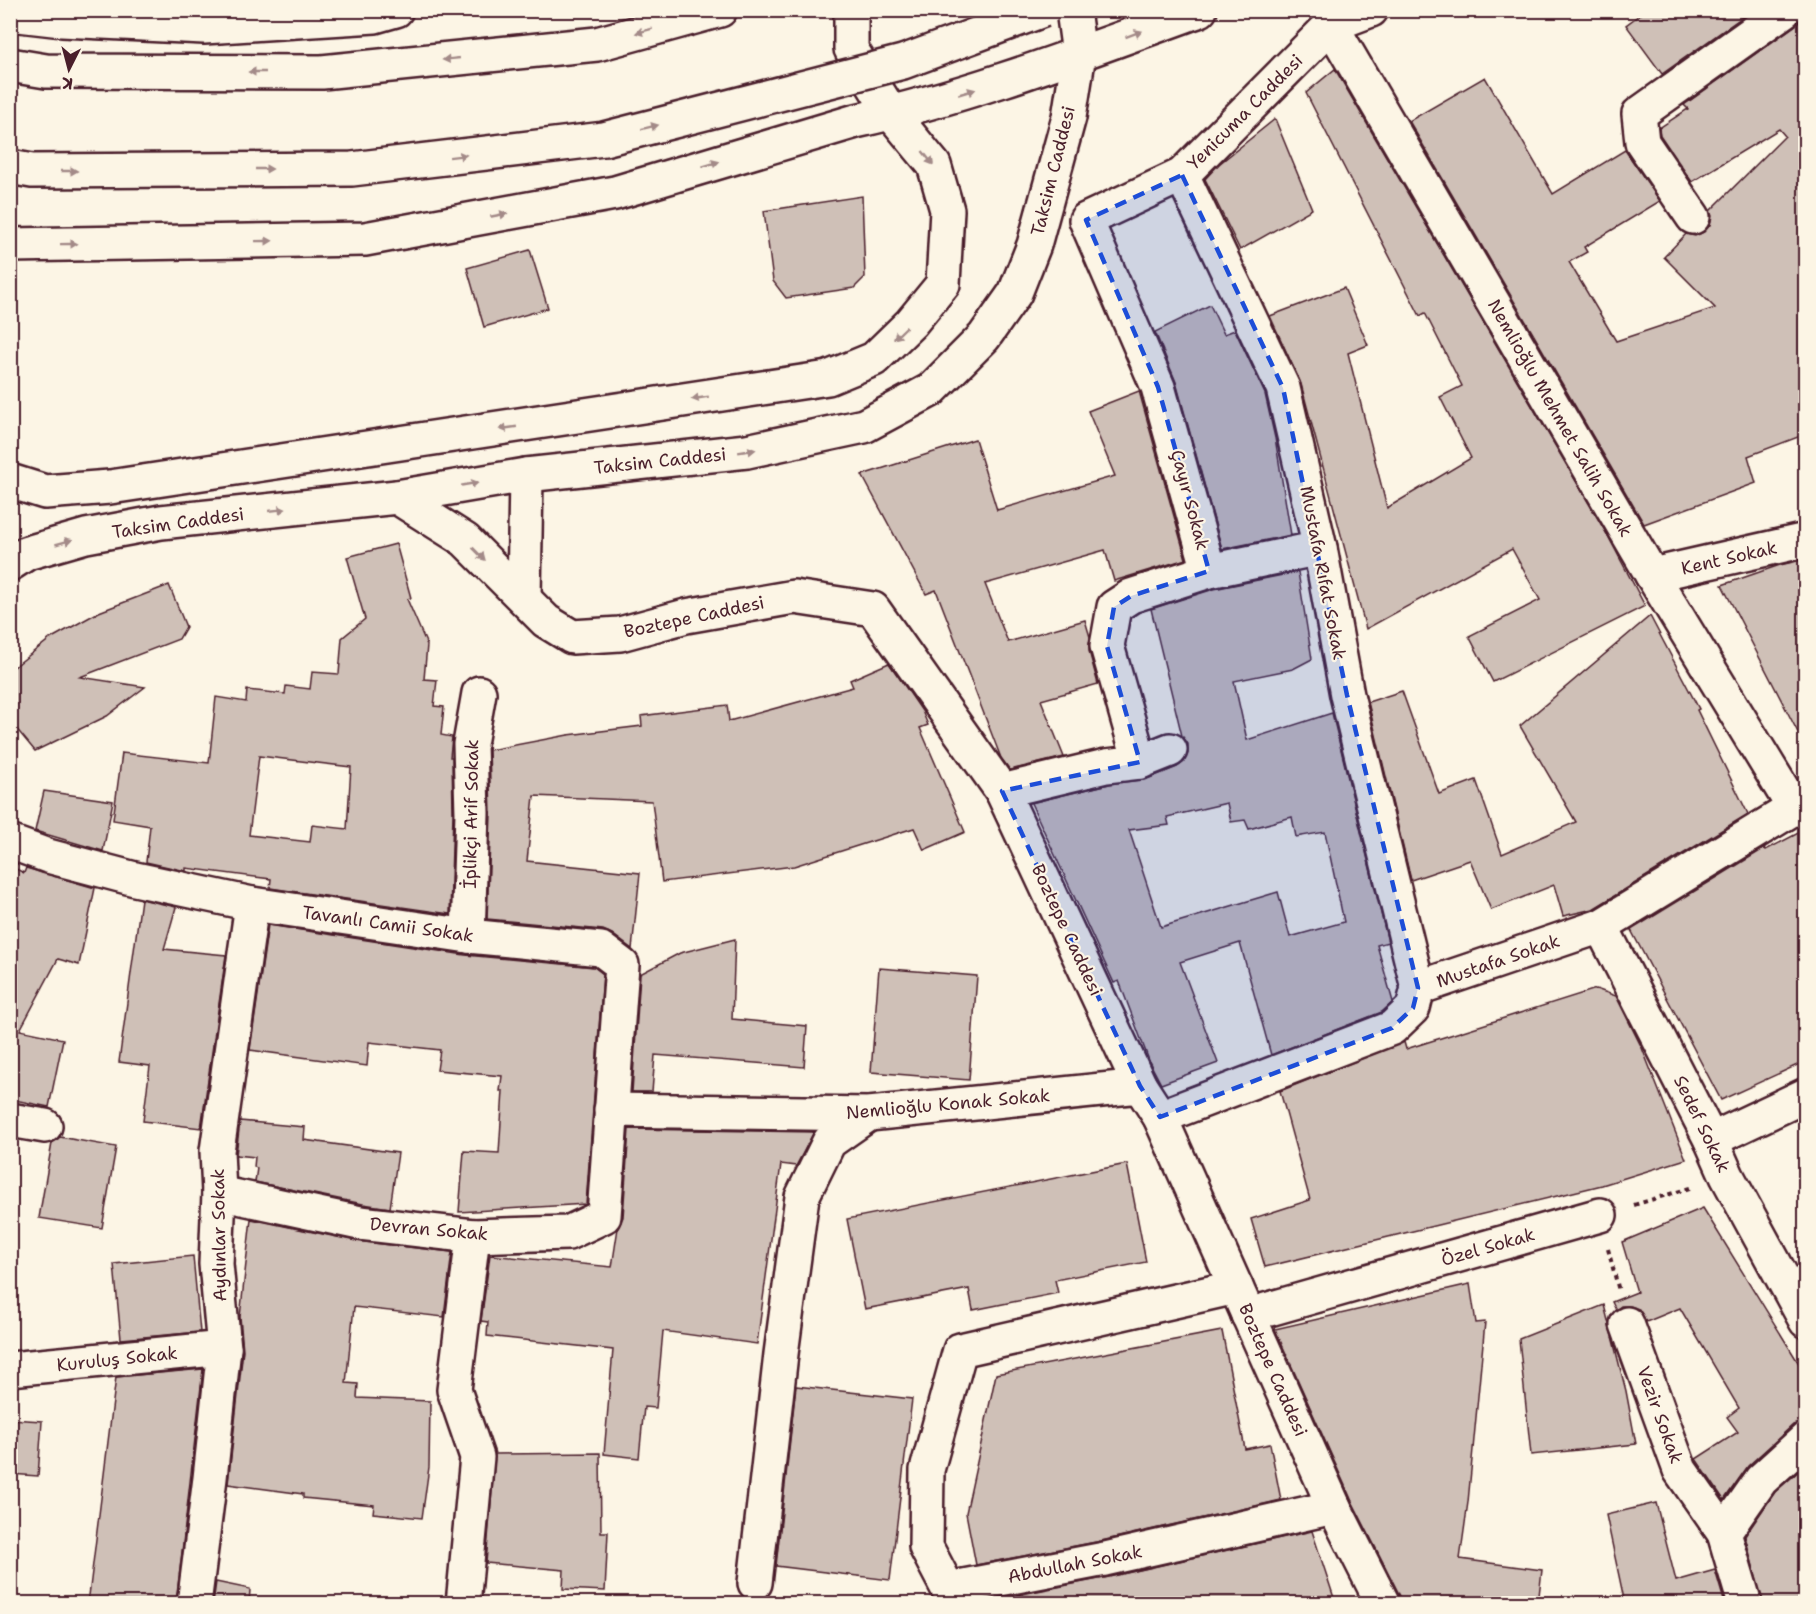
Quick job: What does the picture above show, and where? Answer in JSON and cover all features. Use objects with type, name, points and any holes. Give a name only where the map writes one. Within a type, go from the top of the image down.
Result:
[{"type":"street","points":[[10,65],[46,71],[322,72],[597,44],[720,10]]},
{"type":"street","points":[[10,481],[45,492],[110,487],[828,378],[874,359],[911,323],[943,284],[947,210],[934,165],[891,113],[851,49],[851,10]]},
{"type":"street","points":[[10,167],[32,171],[352,169],[604,140],[903,62],[1042,10]]},
{"type":"street","name":"Taksim Caddesi","points":[[10,564],[27,553],[86,536],[161,522],[397,497],[526,475],[747,451],[864,426],[931,390],[984,337],[1015,293],[1034,245],[1068,117],[1078,54],[1073,10]]},
{"type":"street","points":[[10,245],[365,239],[615,193],[856,121],[986,86],[1200,10]]},
{"type":"street","points":[[1331,25],[1371,10]]},
{"type":"street","points":[[1693,217],[1642,142],[1639,114],[1785,10]]},
{"type":"street","points":[[10,14],[62,20],[204,27],[384,12]]},
{"type":"street","name":"Yenicuma Caddesi","points":[[1086,220],[1182,175],[1331,25]]},
{"type":"street","name":"Nemlioğlu Mehmet Salih Sokak","points":[[1331,25],[1652,575],[1800,806]]},
{"type":"street","name":"Mustafa Rıfat Sokak","points":[[1182,175],[1283,388],[1320,548],[1347,695],[1418,988]]},
{"type":"street","name":"Çayır Sokak","points":[[1086,220],[1158,387],[1209,571],[1131,596],[1114,607],[1107,646],[1140,762]]},
{"type":"street","points":[[524,598],[526,475]]},
{"type":"street","name":"Boztepe Caddesi","points":[[397,497],[465,540],[546,621],[572,637],[620,634],[686,616],[794,597],[873,609],[1002,791],[1140,1086],[1160,1117],[1334,1507],[1383,1604]]},
{"type":"street","name":"Kent Sokak","points":[[1652,575],[1806,540]]},
{"type":"street","points":[[1209,571],[1320,548]]},
{"type":"street","name":"İplikçi Arif Sokak","points":[[468,936],[472,813],[470,744],[479,693]]},
{"type":"street","points":[[1002,791],[1106,765],[1140,762],[1170,750]]},
{"type":"street","name":"Mustafa Sokak","points":[[1160,1117],[1392,1028],[1413,1008],[1418,988],[1600,926],[1800,806]]},
{"type":"street","name":"Tavanlı Camii Sokak","points":[[10,842],[48,856],[135,879],[252,904],[468,936],[601,949],[622,965],[611,1110]]},
{"type":"street","name":"Aydınlar Sokak","points":[[194,1604],[224,1348],[216,1264],[219,1193],[216,1151],[252,904]]},
{"type":"street","name":"Sedef Sokak","points":[[1600,926],[1711,1140],[1727,1176],[1806,1321]]},
{"type":"street","name":"Nemlioğlu Konak Sokak","points":[[611,1110],[869,1114],[1140,1086]]},
{"type":"street","points":[[1711,1140],[1806,1095]]},
{"type":"street","name":"Devran Sokak","points":[[219,1193],[360,1223],[473,1236],[568,1233],[604,1216],[611,1110]]},
{"type":"street","points":[[755,1583],[781,1354],[802,1197],[829,1142],[869,1114]]},
{"type":"street","points":[[10,1119],[45,1126]]},
{"type":"street","name":"Özel Sokak","points":[[1242,1301],[1600,1215]]},
{"type":"street","points":[[463,1604],[477,1457],[454,1390],[473,1236]]},
{"type":"street","name":"Abdullah Sokak","points":[[1242,1301],[960,1350],[927,1470],[926,1547],[948,1589],[1105,1559],[1334,1507]]},
{"type":"street","name":"Vezir Sokak","points":[[1627,1324],[1680,1470],[1724,1533],[1745,1604]]},
{"type":"street","name":"Kuruluş Sokak","points":[[10,1369],[224,1348]]},
{"type":"street","points":[[1724,1533],[1761,1480],[1806,1439]]},
{"type":"path","points":[[1627,1324],[1600,1215],[1727,1176]]},
{"type":"highlighted area","points":[[1182,175],[1283,388],[1347,695],[1418,988],[1413,1008],[1392,1028],[1160,1117],[1140,1086],[1002,791],[1140,762],[1107,646],[1114,607],[1131,596],[1209,571],[1158,387],[1086,220]]},
{"type":"building","points":[[1646,10],[1752,10],[1662,74],[1626,25]]},
{"type":"building","points":[[1803,10],[1806,10],[1806,434],[1748,456],[1756,483],[1644,524],[1409,121],[1485,77],[1553,194],[1625,150],[1660,201],[1584,247],[1587,252],[1569,262],[1616,341],[1715,308],[1664,257],[1686,234],[1695,236],[1704,232],[1710,225],[1712,216],[1710,211],[1785,136],[1779,129],[1692,182],[1660,135],[1659,128],[1688,109],[1684,105],[1796,25],[1802,18]]},
{"type":"building","points":[[1335,69],[1608,536],[1645,606],[1493,682],[1469,636],[1540,600],[1512,549],[1366,629],[1301,384],[1270,316],[1344,288],[1368,345],[1348,353],[1387,508],[1471,458],[1440,397],[1462,386],[1425,313],[1420,316],[1306,93]]},
{"type":"building","points":[[1275,119],[1312,209],[1240,250],[1205,179],[1219,164]]},
{"type":"building","points":[[862,196],[865,277],[854,288],[786,298],[773,281],[764,211]]},
{"type":"building","points":[[530,250],[548,308],[484,327],[467,268]]},
{"type":"building","points":[[1210,305],[1224,334],[1235,330],[1265,394],[1275,438],[1291,535],[1222,549],[1176,382],[1155,332]]},
{"type":"building","points":[[1139,391],[1186,559],[1114,581],[1105,550],[985,584],[1008,642],[1085,620],[1090,637],[1089,651],[1098,684],[1041,700],[1064,757],[1010,770],[1001,758],[936,590],[926,594],[862,475],[975,439],[997,510],[1115,476],[1088,411]]},
{"type":"building","points":[[396,544],[411,598],[407,599],[427,645],[424,679],[437,680],[434,706],[444,707],[441,735],[452,737],[450,757],[452,757],[453,813],[450,914],[270,888],[271,879],[186,868],[186,871],[146,862],[150,826],[113,820],[122,753],[209,763],[216,697],[246,702],[247,690],[285,694],[286,686],[310,689],[312,672],[339,674],[342,638],[365,619],[347,557]],"holes":[[[259,756],[351,767],[347,829],[312,825],[310,842],[249,835]]]},
{"type":"building","points":[[1806,559],[1806,748],[1722,585],[1780,565]]},
{"type":"building","points":[[1298,572],[1312,659],[1293,669],[1234,681],[1247,740],[1332,713],[1388,942],[1377,945],[1393,1002],[1382,1012],[1271,1055],[1240,943],[1180,962],[1218,1063],[1161,1084],[1150,1063],[1119,981],[1114,983],[1031,803],[1109,784],[1147,779],[1184,762],[1188,753],[1188,744],[1182,736],[1151,609],[1214,589]],"holes":[[[1227,803],[1231,822],[1245,820],[1249,829],[1292,817],[1296,837],[1325,832],[1344,922],[1290,937],[1278,892],[1161,927],[1129,830],[1169,825],[1167,817]]]},
{"type":"building","points":[[169,585],[186,627],[179,639],[80,677],[145,687],[107,716],[35,751],[10,721],[10,667],[14,667],[50,639],[99,612]]},
{"type":"building","points":[[1650,616],[1699,709],[1697,710],[1748,814],[1593,909],[1563,916],[1554,885],[1491,910],[1470,860],[1411,880],[1368,702],[1402,691],[1439,794],[1476,780],[1502,854],[1576,822],[1520,726]]},
{"type":"building","points":[[889,663],[922,711],[928,725],[920,728],[965,832],[924,850],[914,828],[794,866],[662,882],[652,801],[534,796],[527,861],[640,873],[632,949],[603,930],[487,919],[491,814],[489,750],[568,735],[642,726],[641,716],[727,705],[729,721],[853,687],[850,680]]},
{"type":"building","points":[[44,791],[113,801],[103,851],[35,831]]},
{"type":"building","points":[[1806,829],[1806,1061],[1721,1100],[1631,930],[1765,848],[1766,850]]},
{"type":"building","points":[[10,866],[24,873],[26,868],[95,888],[79,965],[58,959],[20,1030],[63,1039],[49,1107],[10,1099]]},
{"type":"building","points":[[141,899],[176,907],[164,949],[226,955],[201,1128],[143,1121],[150,1066],[119,1062]]},
{"type":"building","points":[[268,925],[465,955],[594,967],[603,974],[586,1204],[459,1212],[464,1151],[499,1153],[502,1076],[437,1070],[440,1050],[369,1042],[367,1066],[250,1050]]},
{"type":"building","points":[[735,939],[732,1019],[807,1026],[804,1067],[655,1055],[652,1092],[632,1092],[640,974],[680,953]]},
{"type":"building","points":[[879,968],[977,976],[969,1080],[871,1072]]},
{"type":"building","points":[[1596,989],[1616,996],[1642,1048],[1686,1159],[1602,1185],[1265,1267],[1251,1219],[1310,1200],[1280,1091],[1404,1042],[1406,1049]]},
{"type":"building","points":[[240,1121],[305,1127],[304,1140],[398,1153],[390,1208],[255,1182],[257,1168],[254,1167],[255,1157],[236,1155]]},
{"type":"building","points":[[629,1129],[814,1132],[796,1166],[781,1164],[757,1344],[663,1331],[656,1408],[644,1407],[639,1458],[604,1454],[613,1350],[487,1336],[488,1322],[481,1321],[490,1255],[612,1267],[618,1228],[623,1217]]},
{"type":"building","points":[[60,1137],[116,1147],[102,1228],[39,1218],[52,1143]]},
{"type":"building","points":[[1127,1164],[1146,1262],[1055,1280],[1058,1293],[973,1310],[969,1289],[865,1309],[847,1219]]},
{"type":"building","points":[[1703,1208],[1806,1375],[1806,1421],[1793,1425],[1748,1466],[1724,1500],[1696,1459],[1738,1432],[1727,1417],[1739,1408],[1680,1308],[1646,1322],[1639,1309],[1621,1306],[1616,1310],[1612,1302],[1637,1292],[1622,1242]]},
{"type":"building","points":[[251,1219],[356,1241],[452,1252],[444,1317],[354,1307],[346,1383],[358,1384],[357,1398],[430,1401],[429,1467],[422,1518],[373,1513],[374,1505],[303,1498],[303,1494],[228,1484],[243,1350],[240,1317]]},
{"type":"building","points":[[193,1256],[200,1332],[121,1339],[114,1264]]},
{"type":"building","points":[[1470,1284],[1476,1323],[1485,1322],[1468,1502],[1460,1559],[1542,1570],[1538,1604],[1401,1604],[1400,1596],[1351,1499],[1275,1329]]},
{"type":"building","points":[[1604,1305],[1626,1391],[1636,1444],[1531,1455],[1519,1339]]},
{"type":"building","points":[[1222,1331],[1245,1449],[1270,1444],[1281,1500],[1101,1541],[976,1565],[966,1513],[996,1374]]},
{"type":"building","points":[[203,1369],[176,1604],[88,1604],[116,1377]]},
{"type":"building","points":[[796,1386],[912,1399],[890,1580],[776,1566]]},
{"type":"building","points":[[10,1419],[42,1421],[38,1476],[10,1474]]},
{"type":"building","points":[[600,1453],[601,1532],[608,1532],[605,1591],[563,1589],[564,1570],[486,1563],[495,1454]]},
{"type":"building","points":[[1806,1465],[1806,1604],[1763,1604],[1745,1536],[1775,1492]]},
{"type":"building","points":[[1656,1503],[1676,1581],[1715,1570],[1725,1604],[1625,1604],[1606,1515]]},
{"type":"building","points":[[1312,1531],[1336,1604],[1044,1604],[1044,1598],[1017,1595],[1109,1577]]},
{"type":"building","points":[[216,1582],[250,1589],[249,1604],[213,1604]]}]
